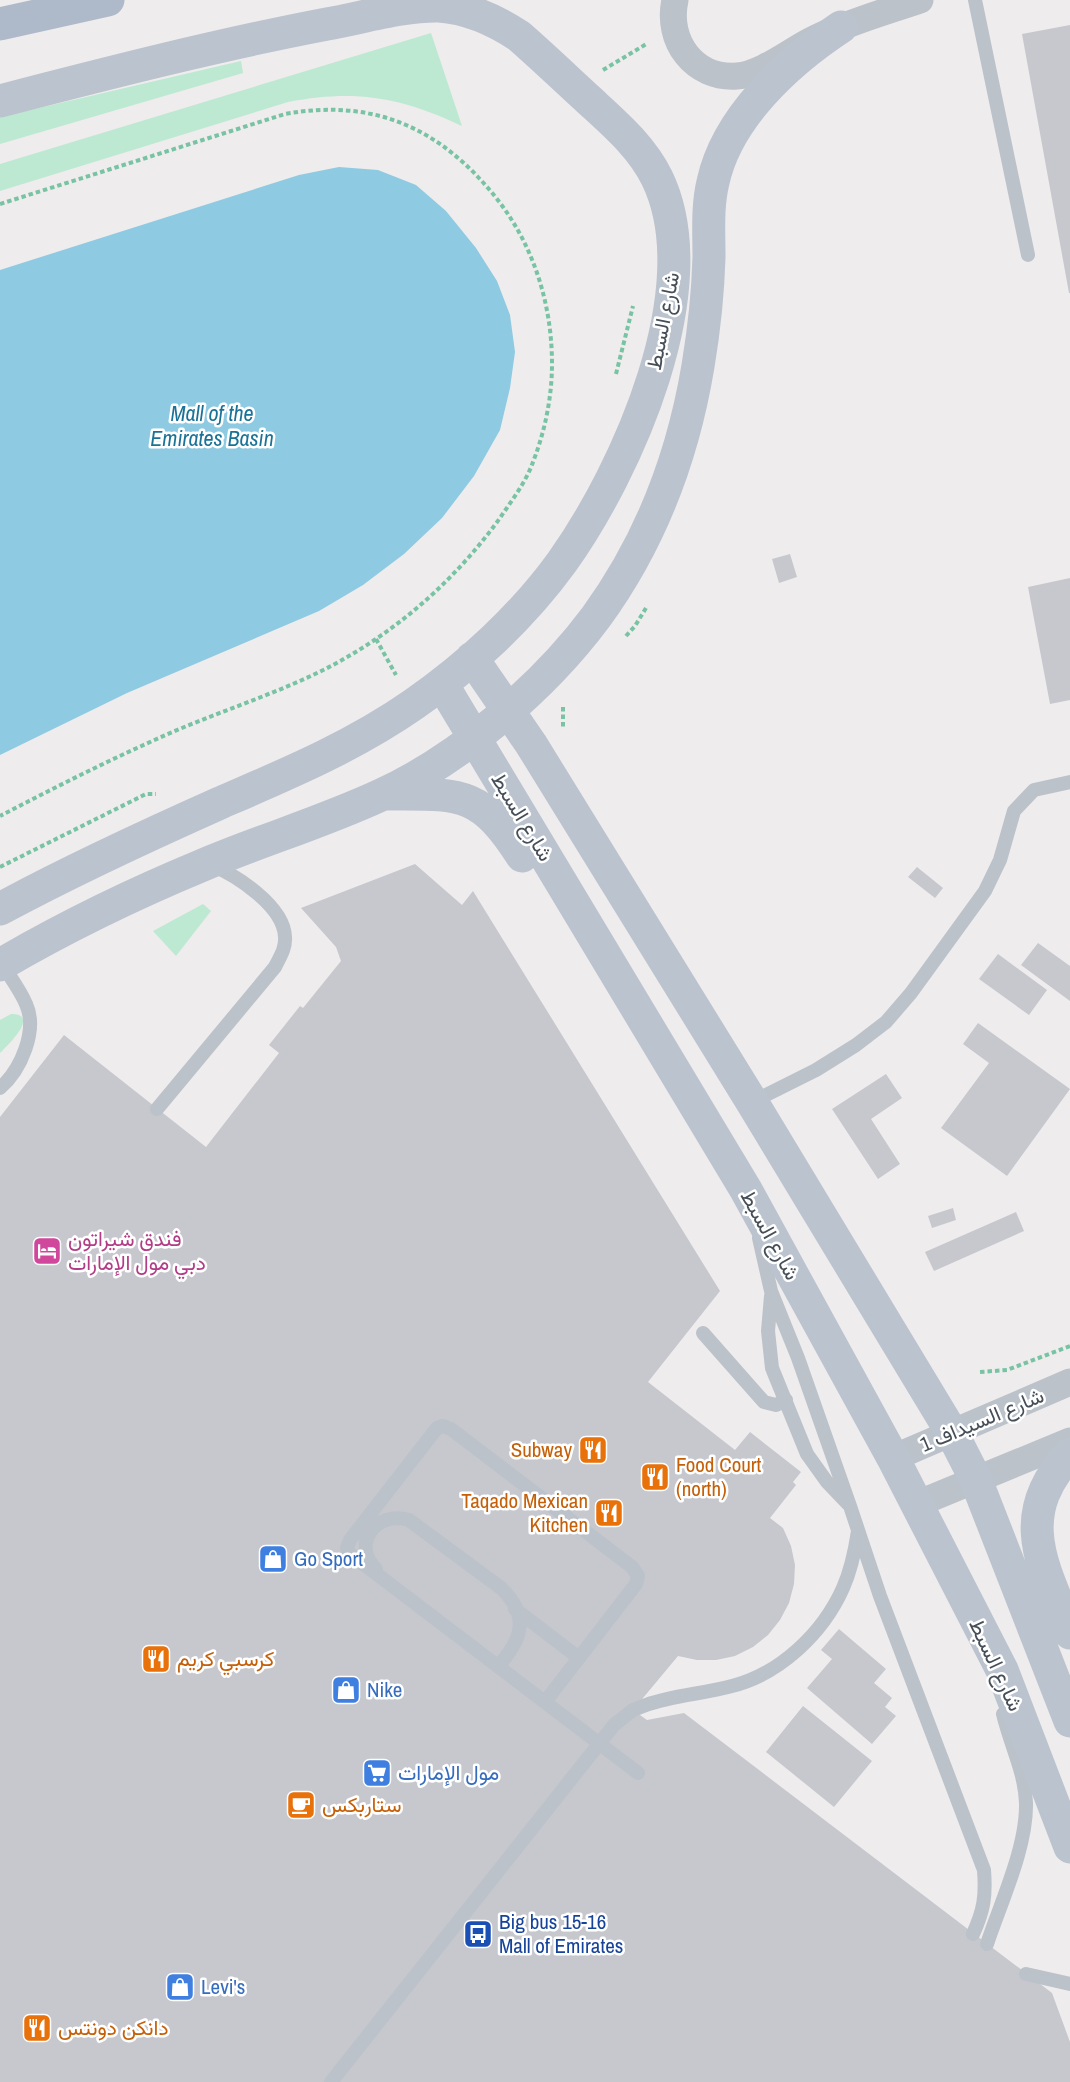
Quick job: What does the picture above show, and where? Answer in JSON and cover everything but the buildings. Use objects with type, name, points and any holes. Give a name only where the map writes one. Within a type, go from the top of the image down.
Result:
[{"type":"main road","points":[[0,24],[108,0]]},
{"type":"street","points":[[675,0],[673,26],[685,54],[709,72],[724,76],[739,76],[754,72],[799,46],[841,27],[920,0]]},
{"type":"street","name":"شارع السبط","points":[[0,101],[201,51],[385,13],[439,6],[481,15],[519,36],[624,133],[642,153],[667,201],[673,228],[675,255],[664,333],[635,430],[614,477],[589,522],[560,564],[529,602],[442,684],[746,1190],[893,1458],[1002,1670],[1070,1847]]},
{"type":"street","points":[[1,964],[71,926],[145,890],[385,794],[448,758],[474,738],[509,710],[567,653],[595,618],[632,559],[662,497],[684,431],[699,364],[705,312],[709,208],[713,180],[722,156],[736,128],[772,83],[801,56],[841,27]]},
{"type":"street","points":[[472,658],[509,710],[752,1102],[952,1433],[976,1480],[1070,1720]]},
{"type":"street","points":[[0,909],[135,841],[328,755],[372,731],[442,684]]},
{"type":"street","points":[[385,794],[442,794],[466,799],[483,808],[508,834],[542,887],[566,909],[582,916]]},
{"type":"street","name":"شارع السيداف 1","points":[[893,1458],[1070,1382]]},
{"type":"street","points":[[917,1504],[1070,1441]]},
{"type":"street","points":[[1070,1454],[1055,1472],[1040,1501],[1036,1531],[1041,1559],[1070,1633]]},
{"type":"lane","points":[[975,0],[1028,255]]},
{"type":"lane","points":[[752,1102],[816,1070],[856,1045],[886,1022],[911,993],[985,891],[1000,860],[1014,811],[1034,790],[1070,782]]},
{"type":"lane","points":[[157,1109],[275,967],[283,952],[285,935],[280,920],[270,907],[241,881],[206,864]]},
{"type":"lane","points":[[0,1088],[22,1057],[29,1037],[29,1016],[26,1004],[1,964]]},
{"type":"lane","points":[[746,1190],[771,1291],[798,1358],[880,1596],[984,1870],[986,1892],[982,1913],[973,1934]]},
{"type":"lane","points":[[771,1291],[768,1331],[772,1368],[807,1454],[816,1468],[850,1506]]},
{"type":"lane","points":[[703,1333],[764,1402],[776,1405],[786,1400]]},
{"type":"lane","points":[[546,1701],[636,1584],[638,1576],[632,1567],[447,1427],[437,1428],[350,1540],[347,1548],[349,1553],[546,1701],[601,1741]]},
{"type":"lane","points":[[378,1503],[579,1658]]},
{"type":"lane","points":[[396,1517],[380,1521],[368,1537],[366,1546],[372,1565],[546,1701]]},
{"type":"lane","points":[[331,2082],[601,1741],[633,1710],[657,1701],[734,1686],[761,1675],[786,1658],[809,1639],[828,1615],[843,1589],[853,1560],[858,1530]]},
{"type":"lane","points":[[500,1664],[516,1643],[520,1622],[518,1611]]},
{"type":"lane","points":[[987,1944],[1021,1845],[1026,1802],[1018,1761],[1001,1707],[1002,1670]]},
{"type":"lane","points":[[1026,1974],[1070,1984]]},
{"type":"path","points":[[603,70],[649,43]]},
{"type":"path","points":[[0,204],[276,117],[312,110],[340,109],[368,112],[395,120],[420,132],[466,165],[487,186],[505,210],[533,262],[547,309],[552,349],[549,408],[532,465],[512,500],[488,534],[462,566],[433,595],[376,639],[332,665],[159,738],[0,816]]},
{"type":"path","points":[[613,383],[634,302]]},
{"type":"path","points":[[621,640],[635,626],[649,600]]},
{"type":"path","points":[[376,639],[413,705]]},
{"type":"path","points":[[564,702],[562,724],[564,734]]},
{"type":"path","points":[[0,867],[146,794],[166,795]]},
{"type":"path","points":[[980,1372],[1007,1370],[1070,1346]]},
{"type":"green space","points":[[431,33],[462,126],[418,108],[377,98],[335,96],[312,98],[288,102],[0,191],[0,164]]},
{"type":"green space","points":[[241,61],[243,73],[0,144],[0,117]]},
{"type":"green space","points":[[203,904],[211,911],[176,956],[153,931]]},
{"type":"green space","points":[[11,1014],[19,1015],[23,1019],[23,1024],[0,1053],[0,1020]]},
{"type":"water","name":"Mall of the Emirates Basin","points":[[339,167],[378,170],[416,185],[446,211],[476,248],[497,281],[510,315],[515,352],[510,388],[500,430],[474,476],[442,518],[404,554],[363,585],[319,611],[127,693],[0,755],[0,270],[299,175]]},
{"type":"place","name":"فندق شيراتون دبي مول الإمارات","points":[[47,1251]]},
{"type":"place","name":"Subway","points":[[593,1450]]},
{"type":"place","name":"Food Court (north)","points":[[655,1477]]},
{"type":"place","name":"Taqado Mexican Kitchen","points":[[609,1513]]},
{"type":"place","name":"Go Sport","points":[[273,1559]]},
{"type":"place","name":"كرسبي كريم","points":[[156,1659]]},
{"type":"place","name":"Nike","points":[[346,1690]]},
{"type":"place","name":"مول الإمارات","points":[[377,1773]]},
{"type":"place","name":"ستاربكس","points":[[301,1805]]},
{"type":"place","name":"Big bus 15-16 Mall of Emirates","points":[[478,1934]]},
{"type":"place","name":"Levi's","points":[[180,1987]]},
{"type":"place","name":"دانكن دونتس","points":[[37,2028]]}]
